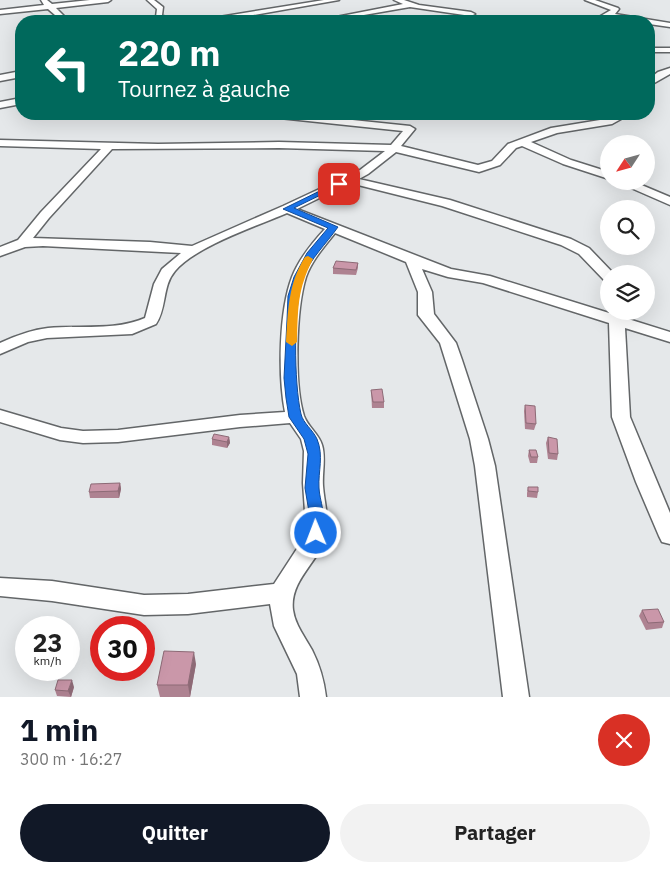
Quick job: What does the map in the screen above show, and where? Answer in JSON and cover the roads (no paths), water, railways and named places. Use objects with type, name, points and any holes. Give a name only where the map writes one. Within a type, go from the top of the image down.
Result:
[{"type":"street","points":[[42,0],[60,15]]},
{"type":"street","points":[[0,12],[49,5],[108,0]]},
{"type":"street","points":[[150,0],[161,8],[158,15]]},
{"type":"street","points":[[251,15],[336,0]]},
{"type":"street","points":[[398,0],[409,5],[471,14]]},
{"type":"street","points":[[588,0],[616,9],[609,15]]},
{"type":"street","points":[[352,15],[409,5]]},
{"type":"street","points":[[655,23],[670,25]]},
{"type":"street","points":[[655,50],[670,50]]},
{"type":"street","points":[[655,78],[670,71]]},
{"type":"street","points":[[0,78],[15,75]]},
{"type":"street","points":[[0,105],[15,102]]},
{"type":"street","points":[[0,349],[23,338],[40,334],[132,329],[143,326],[151,321],[156,312],[157,296],[169,269],[194,250],[350,180],[372,167],[394,148],[410,129],[326,120]]},
{"type":"street","points":[[1,144],[204,147],[279,145],[394,148],[479,169],[496,163],[512,146],[522,142],[555,130],[612,120]]},
{"type":"street","points":[[522,142],[567,162],[600,173]]},
{"type":"street","points":[[23,244],[45,215],[109,146]]},
{"type":"street","points":[[350,180],[446,203],[566,242],[584,251],[600,268]]},
{"type":"street","points":[[643,190],[670,201]]},
{"type":"street","points":[[287,209],[448,273],[497,283],[600,312]]},
{"type":"street","points":[[313,697],[310,674],[281,611],[281,593],[311,545],[316,533],[317,518],[312,488],[315,454],[310,438],[295,417],[290,378],[294,296],[298,277],[310,255],[333,227]]},
{"type":"street","points":[[0,252],[23,244],[52,242],[150,246],[194,250]]},
{"type":"street","points":[[412,260],[425,292],[426,315],[448,343],[479,439],[485,466],[516,697]]},
{"type":"street","points":[[617,320],[621,417],[646,482],[670,536]]},
{"type":"street","points":[[625,320],[670,337]]},
{"type":"street","points":[[0,416],[60,434],[83,437],[118,436],[240,421],[295,417]]},
{"type":"street","points":[[0,587],[52,591],[144,605],[188,604],[281,593]]}]
